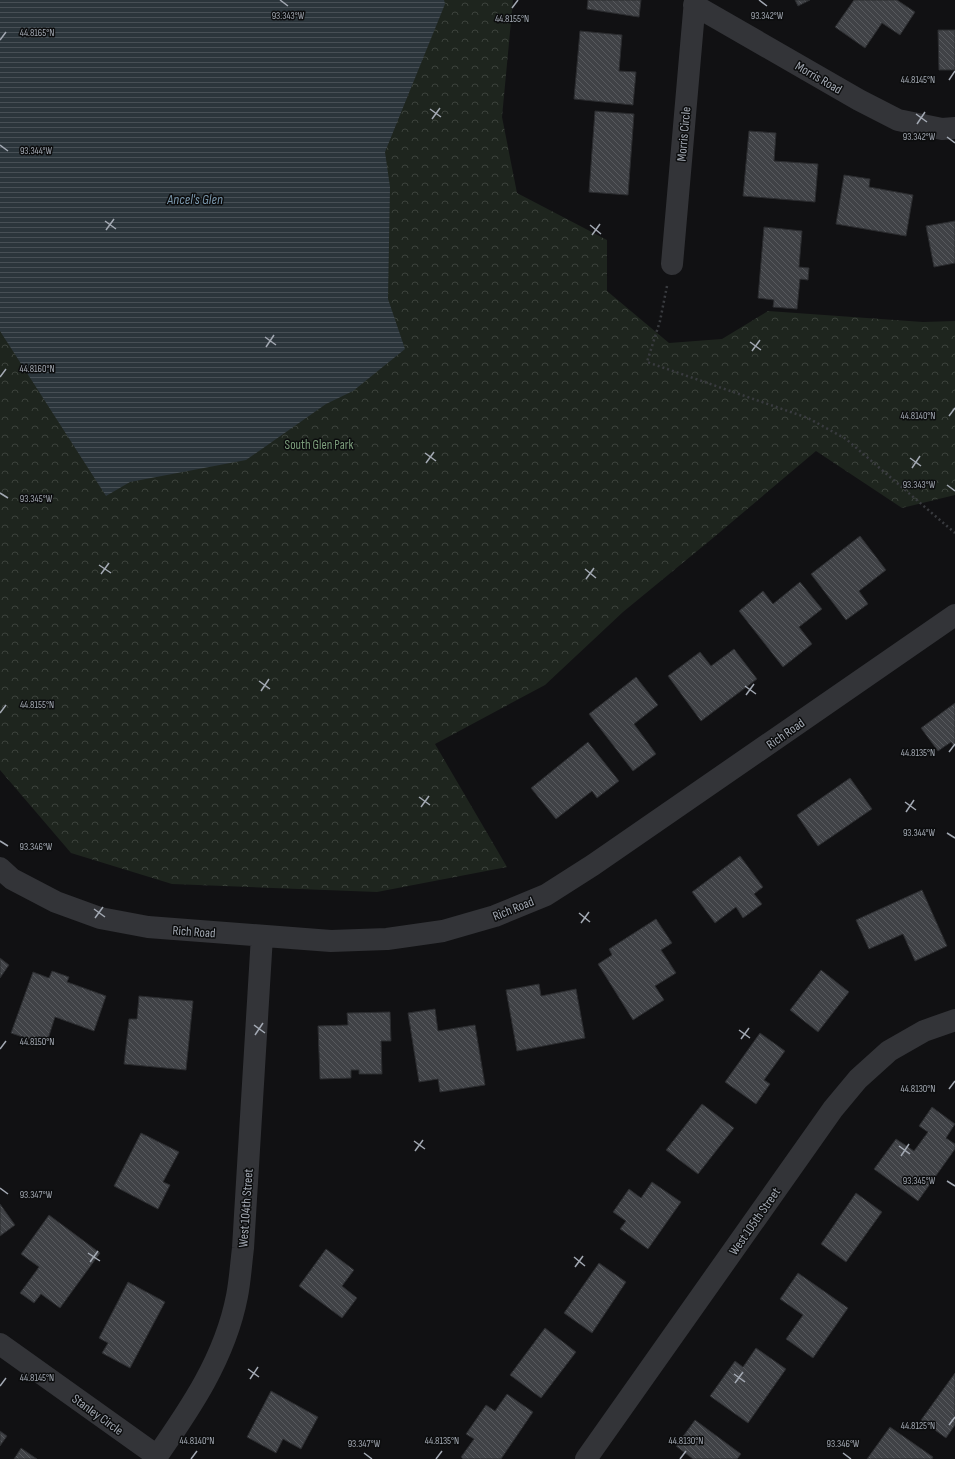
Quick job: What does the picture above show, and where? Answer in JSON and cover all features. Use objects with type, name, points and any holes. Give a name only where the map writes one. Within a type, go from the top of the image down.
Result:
[{"type":"street","name":"Morris Road","points":[[695,2],[858,100],[898,120],[942,129],[955,128]]},
{"type":"street","name":"Morris Circle","points":[[672,264],[695,2]]},
{"type":"street","name":"Rich Road","points":[[0,868],[12,879],[56,902],[100,918],[148,927],[331,941],[387,939],[443,931],[495,916],[546,895],[593,866],[955,615]]},
{"type":"street","name":"West 104th Street","points":[[156,1458],[177,1429],[203,1387],[224,1343],[237,1297],[243,1248],[262,936]]},
{"type":"street","name":"West 105th Street","points":[[586,1459],[834,1109],[858,1079],[889,1051],[924,1032],[955,1020]]},
{"type":"street","name":"Stanley Circle","points":[[0,1344],[156,1458]]},
{"type":"path","points":[[672,264],[660,321],[647,362],[808,418],[846,440],[955,533]]},
{"type":"green space","name":"South Glen Park","points":[[0,0],[513,0],[502,117],[517,193],[607,240],[607,291],[669,343],[722,339],[768,311],[923,322],[955,321],[955,495],[902,508],[816,451],[623,612],[545,685],[435,744],[507,867],[377,892],[172,884],[71,853],[0,770]]},
{"type":"water","name":"Ancel's Glen","points":[[0,0],[444,0],[445,4],[385,152],[390,187],[388,299],[405,349],[353,391],[326,404],[246,460],[130,482],[106,496],[0,331]]},
{"type":"building","points":[[588,0],[641,0],[639,17],[587,9]]},
{"type":"building","points":[[795,0],[810,0],[798,6]]},
{"type":"building","points":[[854,0],[897,0],[915,12],[900,35],[882,23],[865,48],[835,27]]},
{"type":"building","points":[[938,30],[955,30],[955,70],[939,70]]},
{"type":"building","points":[[580,31],[622,35],[619,71],[636,72],[633,105],[574,99]]},
{"type":"building","points":[[595,111],[634,114],[628,195],[589,192]]},
{"type":"building","points":[[749,131],[776,133],[774,161],[818,164],[815,202],[743,196]]},
{"type":"building","points":[[844,175],[870,179],[869,187],[913,195],[906,236],[836,224]]},
{"type":"building","points":[[955,221],[955,263],[934,267],[926,226]]},
{"type":"building","points":[[764,227],[802,231],[799,267],[809,268],[808,280],[800,279],[797,309],[773,307],[774,300],[758,298]]},
{"type":"building","points":[[860,536],[886,570],[859,591],[868,604],[846,620],[811,574]]},
{"type":"building","points":[[800,582],[822,609],[799,627],[812,644],[783,667],[739,611],[763,591],[773,604]]},
{"type":"building","points":[[734,649],[757,679],[701,721],[668,676],[700,652],[711,666]]},
{"type":"building","points":[[636,677],[658,705],[634,724],[656,754],[633,771],[589,714]]},
{"type":"building","points":[[955,703],[955,747],[951,742],[938,751],[921,728]]},
{"type":"building","points":[[588,742],[619,781],[597,798],[592,791],[556,819],[531,788]]},
{"type":"building","points":[[850,778],[872,809],[818,846],[797,815]]},
{"type":"building","points":[[740,856],[763,887],[754,894],[762,904],[743,918],[736,907],[715,923],[692,892]]},
{"type":"building","points":[[922,890],[947,946],[915,961],[903,934],[869,949],[856,920]]},
{"type":"building","points":[[656,919],[672,943],[661,950],[676,973],[655,986],[664,1000],[633,1020],[598,964],[612,955],[609,949]]},
{"type":"building","points":[[0,958],[9,965],[0,978]]},
{"type":"building","points":[[821,970],[849,992],[818,1032],[790,1010]]},
{"type":"building","points":[[52,971],[69,977],[67,982],[106,996],[94,1031],[55,1017],[46,1045],[11,1033],[33,972],[49,978]]},
{"type":"building","points":[[539,984],[541,996],[576,989],[585,1038],[517,1051],[506,990]]},
{"type":"building","points":[[139,996],[193,1001],[186,1070],[124,1064],[129,1019],[137,1019]]},
{"type":"building","points":[[435,1009],[438,1031],[475,1025],[485,1085],[440,1092],[438,1079],[419,1082],[408,1013]]},
{"type":"building","points":[[390,1012],[391,1041],[381,1041],[382,1074],[359,1074],[359,1070],[351,1070],[351,1078],[320,1079],[318,1026],[348,1025],[347,1013]]},
{"type":"building","points":[[760,1033],[785,1051],[764,1080],[770,1084],[756,1104],[725,1082]]},
{"type":"building","points":[[702,1104],[734,1128],[698,1174],[666,1150]]},
{"type":"building","points":[[932,1107],[955,1124],[946,1138],[955,1144],[955,1149],[918,1201],[874,1169],[896,1139],[914,1151],[928,1132],[919,1126]]},
{"type":"building","points":[[141,1133],[179,1152],[163,1182],[170,1185],[158,1209],[114,1186]]},
{"type":"building","points":[[652,1182],[681,1202],[648,1249],[620,1229],[626,1221],[613,1212],[629,1189],[641,1198]]},
{"type":"building","points":[[856,1193],[882,1212],[846,1262],[821,1244]]},
{"type":"building","points":[[0,1204],[15,1225],[0,1236]]},
{"type":"building","points":[[49,1215],[100,1253],[60,1308],[41,1294],[34,1303],[20,1293],[39,1267],[21,1254]]},
{"type":"building","points":[[326,1249],[354,1270],[342,1286],[357,1298],[342,1318],[299,1286]]},
{"type":"building","points":[[599,1263],[626,1282],[592,1333],[564,1313]]},
{"type":"building","points":[[798,1273],[848,1308],[813,1358],[786,1339],[803,1315],[780,1299]]},
{"type":"building","points":[[128,1282],[165,1302],[130,1368],[102,1353],[108,1343],[99,1338]]},
{"type":"building","points":[[545,1328],[576,1352],[541,1398],[510,1375]]},
{"type":"building","points":[[756,1348],[786,1369],[748,1423],[710,1396],[735,1361],[743,1367]]},
{"type":"building","points":[[955,1373],[955,1425],[946,1438],[921,1420]]},
{"type":"building","points":[[271,1391],[318,1417],[301,1449],[283,1439],[276,1453],[247,1437]]},
{"type":"building","points":[[507,1394],[533,1412],[501,1459],[463,1459],[461,1457],[474,1439],[466,1434],[486,1405],[495,1411]]},
{"type":"building","points":[[695,1420],[741,1454],[737,1459],[693,1459],[676,1446]]},
{"type":"building","points":[[890,1427],[933,1457],[932,1459],[867,1459]]},
{"type":"building","points":[[0,1431],[7,1436],[0,1446]]},
{"type":"building","points":[[21,1448],[37,1459],[14,1459]]}]
